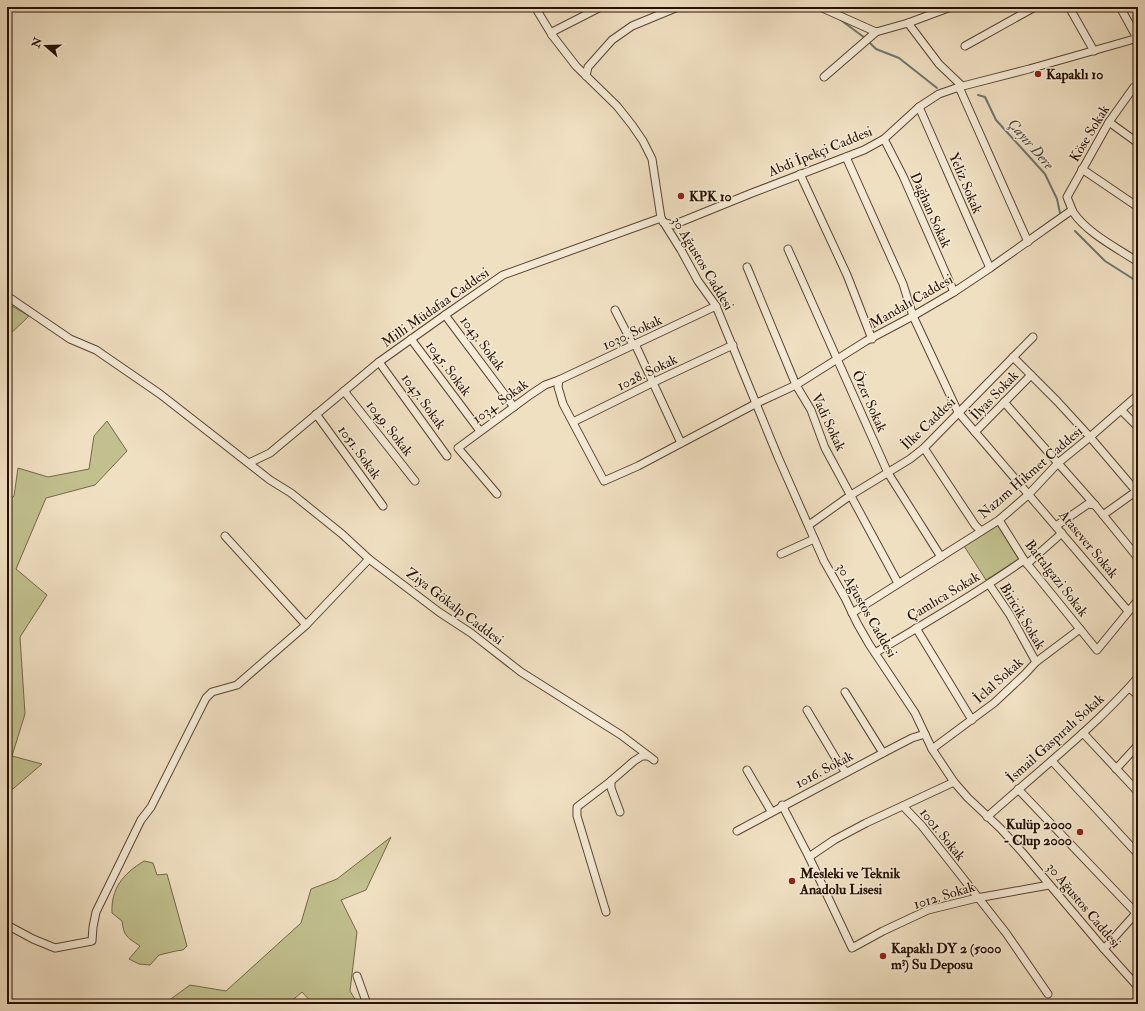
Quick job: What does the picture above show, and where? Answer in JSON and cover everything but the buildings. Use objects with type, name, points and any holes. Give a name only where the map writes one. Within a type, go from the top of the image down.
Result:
[{"type":"street","points":[[535,7],[552,35],[576,66],[617,106],[643,141],[652,159],[662,220]]},
{"type":"street","points":[[552,35],[554,31],[601,7]]},
{"type":"street","points":[[586,76],[588,67],[612,40],[632,26],[678,7]]},
{"type":"street","points":[[820,7],[876,32]]},
{"type":"street","points":[[824,77],[876,32],[908,23],[951,7]]},
{"type":"street","points":[[965,46],[1035,7]]},
{"type":"street","points":[[1068,7],[1094,51]]},
{"type":"street","points":[[1120,7],[1138,38]]},
{"type":"street","points":[[908,23],[938,64],[960,87],[1028,242]]},
{"type":"street","name":"Abdi İpekçi Caddesi","points":[[662,220],[673,225],[864,150],[884,139],[919,107],[939,94],[960,87],[1029,70],[1138,38]]},
{"type":"street","name":"Köse Sokak","points":[[1072,210],[1067,197],[1109,122],[1137,88]]},
{"type":"street","name":"Yeliz Sokak","points":[[919,107],[954,184],[958,200],[990,268]]},
{"type":"street","points":[[1109,122],[1138,143]]},
{"type":"street","name":"Dağhan Sokak","points":[[884,139],[903,176],[954,292]]},
{"type":"street","name":"Atasever Sokak","points":[[846,157],[903,284],[913,316],[958,412],[1128,611]]},
{"type":"street","points":[[1082,169],[1138,207]]},
{"type":"street","points":[[800,174],[847,275],[872,339]]},
{"type":"street","points":[[1072,210],[1078,218],[1096,234],[1138,262]]},
{"type":"street","name":"Mandalı Caddesi","points":[[574,422],[604,481],[638,466],[757,403],[796,385],[837,359],[954,292],[1072,210]]},
{"type":"street","name":"30 Ağustos Caddesi","points":[[662,220],[682,250],[698,281],[716,306],[778,457],[824,561],[869,644],[915,713],[932,749],[954,782],[1022,852],[1104,949],[1138,986]]},
{"type":"street","name":"Milli Müdafaa Caddesi","points":[[249,463],[270,453],[379,362],[503,275],[662,220]]},
{"type":"street","name":"Özer Sokak","points":[[788,249],[888,472],[941,557]]},
{"type":"street","name":"Vadi Sokak","points":[[747,267],[796,385],[810,410],[825,448],[898,583]]},
{"type":"street","name":"Ziya Gökalp Caddesi","points":[[7,296],[70,338],[96,350],[160,394],[270,480],[291,493],[342,534],[369,559],[517,668],[621,735],[651,758],[642,756],[634,761],[612,781]]},
{"type":"street","name":"1030. Sokak","points":[[559,380],[716,306]]},
{"type":"street","points":[[615,310],[654,382],[681,443]]},
{"type":"street","name":"1043. Sokak","points":[[445,315],[514,406]]},
{"type":"street","name":"İlke Caddesi","points":[[809,525],[851,495],[910,459],[924,448],[1033,337]]},
{"type":"street","name":"1045. Sokak","points":[[411,339],[480,431]]},
{"type":"street","name":"1028. Sokak","points":[[574,422],[733,345]]},
{"type":"street","points":[[1013,358],[1057,401],[1137,490],[1103,515]]},
{"type":"street","name":"1047. Sokak","points":[[379,362],[447,456]]},
{"type":"street","name":"İlyas Sokak","points":[[975,432],[1031,375]]},
{"type":"street","points":[[559,380],[558,387],[563,404],[574,422]]},
{"type":"street","name":"1034. Sokak","points":[[498,494],[458,448],[545,385],[559,380]]},
{"type":"street","name":"1049. Sokak","points":[[344,390],[415,481]]},
{"type":"street","name":"Nazım Hikmet Caddesi","points":[[852,613],[999,520],[1029,494],[1058,463],[1138,395]]},
{"type":"street","points":[[1004,402],[1095,505],[1138,558]]},
{"type":"street","points":[[1121,410],[1138,427]]},
{"type":"street","name":"1051. Sokak","points":[[316,414],[383,506]]},
{"type":"street","points":[[924,448],[981,532]]},
{"type":"street","points":[[1056,526],[1082,507],[1088,504],[1095,505]]},
{"type":"street","name":"Battalgazi Sokak","points":[[999,520],[1026,562],[1098,650],[1128,611]]},
{"type":"street","name":"Çamlıca Sokak","points":[[875,653],[1026,562],[1062,533]]},
{"type":"street","points":[[225,536],[306,625]]},
{"type":"street","points":[[781,554],[814,539]]},
{"type":"street","points":[[7,925],[33,939],[55,948],[92,941],[96,912],[141,820],[153,802],[206,698],[212,692],[236,686],[306,625],[369,559]]},
{"type":"street","name":"Biricik Sokak","points":[[989,584],[1010,614],[1036,662]]},
{"type":"street","points":[[1128,611],[1138,600]]},
{"type":"street","points":[[916,628],[972,720]]},
{"type":"street","name":"İclal Sokak","points":[[932,749],[994,703],[1036,662],[1080,629]]},
{"type":"street","name":"İsmail Gaspıralı Sokak","points":[[987,817],[1083,733],[1129,688],[1138,677]]},
{"type":"street","points":[[1129,688],[1138,695]]},
{"type":"street","points":[[845,692],[882,753]]},
{"type":"street","points":[[807,710],[838,762],[846,772]]},
{"type":"street","points":[[1083,733],[1138,792]]},
{"type":"street","name":"1016. Sokak","points":[[737,830],[882,753],[912,738],[925,734]]},
{"type":"street","points":[[1116,769],[1138,745]]},
{"type":"street","points":[[1052,761],[1138,854]]},
{"type":"street","points":[[747,770],[771,812]]},
{"type":"street","points":[[612,781],[611,788],[620,812]]},
{"type":"street","points":[[606,912],[577,812],[577,807],[612,781]]},
{"type":"street","points":[[782,805],[809,857],[834,840],[866,823],[954,782]]},
{"type":"street","points":[[1018,789],[1137,913],[1104,949]]},
{"type":"street","name":"1001. Sokak","points":[[903,806],[922,826],[1006,933],[1048,994]]},
{"type":"street","name":"1012. Sokak","points":[[809,857],[852,948],[883,931],[928,910],[978,898],[1049,885]]},
{"type":"street","points":[[357,976],[367,1004]]},
{"type":"shaded area","points":[[7,303],[29,316],[7,337]]},
{"type":"shaded area","points":[[107,421],[127,451],[95,485],[46,498],[16,569],[47,595],[20,637],[25,714],[12,756],[42,764],[7,794],[7,745],[10,736],[7,716],[7,624],[9,615],[7,607],[7,502],[14,496],[18,468],[48,477],[89,469],[94,436]]},
{"type":"shaded area","points":[[998,524],[1020,558],[986,580],[964,546]]},
{"type":"shaded area","points":[[391,837],[366,890],[341,900],[357,932],[350,991],[358,1004],[313,1004],[302,992],[288,1004],[164,1004],[190,985],[226,991],[301,923],[311,889],[337,879]]},
{"type":"shaded area","points":[[144,861],[153,863],[157,875],[167,874],[187,946],[183,950],[159,955],[150,965],[139,964],[129,959],[140,946],[125,934],[122,921],[112,913],[114,896],[120,882],[130,871]]},
{"type":"waterway","points":[[838,18],[865,38]]},
{"type":"waterway","points":[[868,41],[876,49],[899,58],[937,88]]},
{"type":"waterway","name":"Çayır Dere","points":[[978,95],[985,97],[996,120],[1045,174],[1057,199],[1060,213]]},
{"type":"waterway","name":"Çayır Dere","points":[[1075,231],[1105,261],[1138,282]]},
{"type":"place","name":"Kapaklı 10","points":[[1038,74]]},
{"type":"place","name":"KPK 10","points":[[681,196]]},
{"type":"place","name":"Kulüp 2000 - Clup 2000","points":[[1080,832]]},
{"type":"place","name":"Mesleki ve Teknik Anadolu Lisesi","points":[[792,881]]},
{"type":"place","name":"Kapaklı DY 2 (5000 m³) Su Deposu","points":[[883,956]]}]
